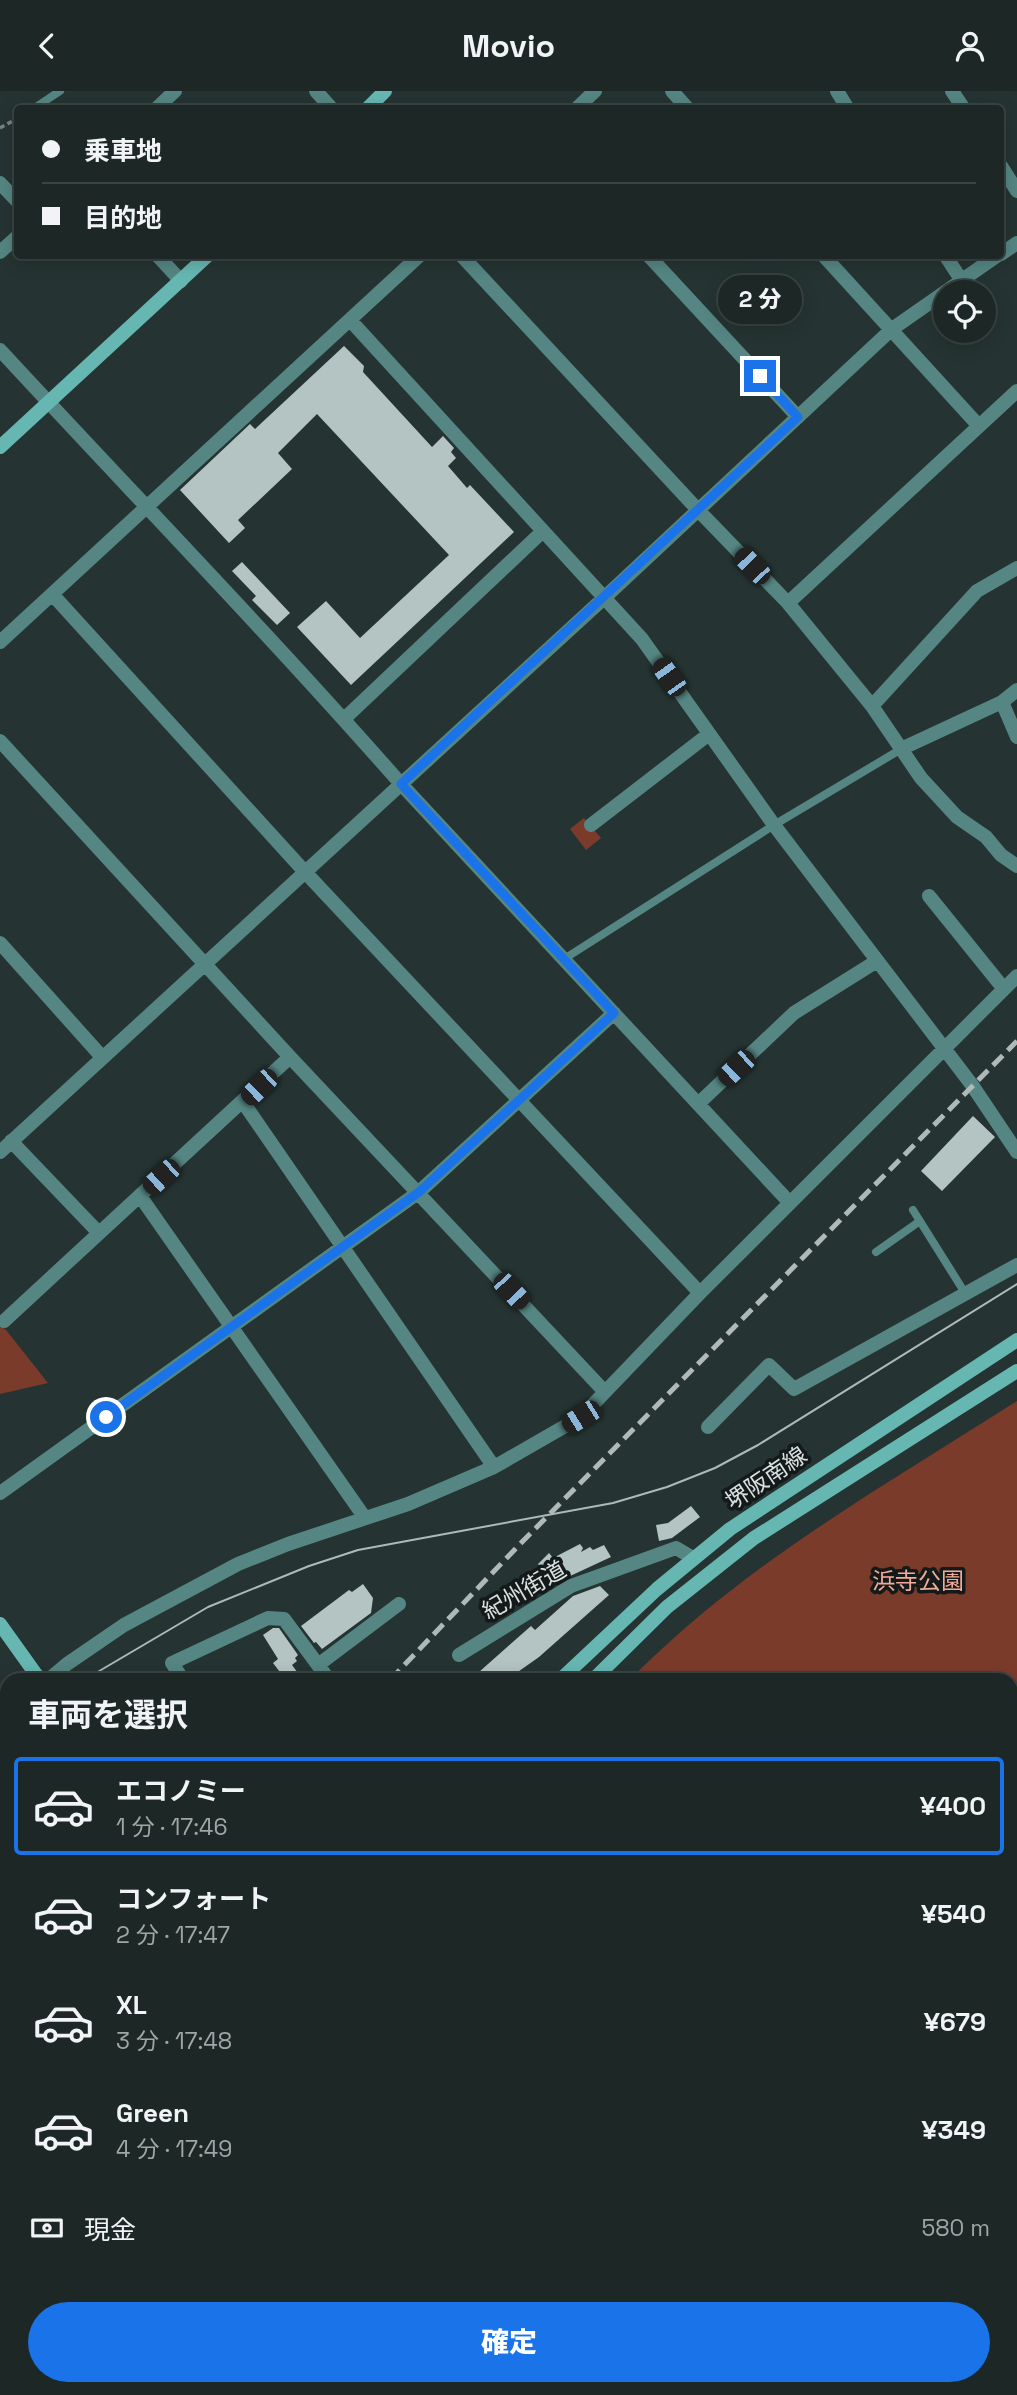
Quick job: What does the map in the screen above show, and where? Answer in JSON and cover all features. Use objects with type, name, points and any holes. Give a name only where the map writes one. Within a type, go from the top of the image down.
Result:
[{"type":"main road","points":[[371,105],[385,91]]},
{"type":"main road","points":[[0,447],[204,259]]},
{"type":"main road","name":"堺阪南線","points":[[568,1673],[693,1558],[770,1501],[1017,1340]]},
{"type":"main road","name":"堺阪南線","points":[[600,1673],[667,1607],[754,1538],[1017,1371]]},
{"type":"main road","points":[[0,1624],[35,1673]]},
{"type":"street","points":[[160,105],[175,91]]},
{"type":"street","points":[[316,91],[328,105]]},
{"type":"street","points":[[580,105],[595,91]]},
{"type":"street","points":[[672,91],[684,105]]},
{"type":"street","points":[[1004,171],[1017,191]]},
{"type":"street","points":[[0,183],[14,198]]},
{"type":"street","points":[[0,252],[14,240]]},
{"type":"street","points":[[161,259],[181,281]]},
{"type":"street","points":[[0,642],[416,259]]},
{"type":"street","points":[[465,259],[788,603],[872,706],[921,778],[957,817],[986,837],[1001,855],[1017,866]]},
{"type":"street","points":[[652,259],[798,417]]},
{"type":"street","points":[[827,259],[979,426]]},
{"type":"street","points":[[948,259],[961,280]]},
{"type":"street","points":[[963,280],[994,259]]},
{"type":"street","points":[[99,1233],[5,1143],[103,1057],[604,598],[892,329],[933,301]]},
{"type":"street","points":[[350,320],[642,639],[774,825],[944,1048],[1017,1151]]},
{"type":"street","points":[[0,350],[790,1203]]},
{"type":"street","points":[[788,603],[1017,391]]},
{"type":"street","points":[[344,719],[543,531]]},
{"type":"street","points":[[872,706],[978,591],[1017,568]]},
{"type":"street","points":[[52,594],[305,872],[700,1293]]},
{"type":"street","points":[[903,748],[1002,702],[1017,690]]},
{"type":"street","points":[[1002,702],[1017,737]]},
{"type":"street","points":[[591,825],[709,734]]},
{"type":"street","points":[[0,741],[605,1392]]},
{"type":"street","points":[[929,896],[1004,989]]},
{"type":"street","points":[[0,943],[103,1057]]},
{"type":"street","points":[[698,1104],[794,1013],[877,961]]},
{"type":"street","points":[[56,1673],[124,1625],[238,1564],[288,1544],[408,1504],[494,1467],[581,1417],[700,1293],[1017,976]]},
{"type":"street","points":[[0,1493],[419,1192],[614,1013]]},
{"type":"street","points":[[5,1321],[243,1103],[290,1056]]},
{"type":"street","points":[[243,1103],[494,1467]]},
{"type":"street","points":[[140,1196],[365,1518]]},
{"type":"street","points":[[708,1426],[769,1365],[794,1389],[1017,1265]]},
{"type":"street","name":"紀州街道","points":[[458,1655],[571,1586],[676,1548],[693,1558]]},
{"type":"street","points":[[318,1665],[399,1604]]},
{"type":"street","points":[[178,1673],[172,1663],[268,1618],[284,1619],[324,1673]]},
{"type":"lane","points":[[39,105],[60,91]]},
{"type":"lane","points":[[564,959],[774,825],[903,748]]},
{"type":"lane","points":[[913,1210],[965,1293]]},
{"type":"lane","points":[[876,1252],[920,1221]]},
{"type":"green space","points":[[584,818],[601,838],[586,850],[570,829]]},
{"type":"green space","points":[[0,1325],[6,1330],[48,1383],[0,1394]]},
{"type":"green space","name":"浜寺公園","points":[[1017,1401],[1017,1673],[636,1673],[716,1602],[799,1541]]},
{"type":"building","points":[[344,346],[364,366],[363,372],[432,447],[443,436],[454,448],[451,452],[456,458],[448,466],[467,488],[470,485],[514,532],[351,685],[297,627],[326,601],[360,638],[449,555],[317,414],[278,453],[292,469],[238,520],[245,528],[229,543],[180,490],[250,424],[255,429]]},
{"type":"building","points":[[242,562],[290,613],[277,625],[252,600],[256,596],[232,571]]},
{"type":"building","points":[[973,1116],[995,1137],[942,1191],[921,1171]]},
{"type":"building","points":[[691,1506],[700,1517],[672,1538],[659,1541],[656,1525],[668,1523]]},
{"type":"building","points":[[580,1544],[583,1548],[581,1552],[590,1547],[593,1550],[604,1545],[611,1557],[568,1577],[562,1566],[550,1578],[538,1564],[549,1553],[553,1558]]},
{"type":"building","points":[[363,1584],[373,1598],[371,1613],[322,1649],[301,1626],[349,1590],[352,1592]]},
{"type":"building","points":[[600,1586],[609,1595],[539,1657],[516,1673],[478,1673],[531,1626],[535,1630],[573,1596]]},
{"type":"building","points":[[273,1628],[279,1628],[298,1655],[295,1658],[297,1661],[292,1665],[298,1673],[281,1673],[273,1663],[278,1659],[263,1635]]},
{"type":"tram line","points":[[96,1673],[208,1607],[309,1566],[358,1550],[613,1503],[667,1487],[715,1468],[758,1445],[1017,1284]]},
{"type":"railway","points":[[397,1673],[521,1543],[1017,1041]]},
{"type":"route","points":[[106,1417],[419,1192],[614,1013],[401,784],[798,417],[760,376]]}]
